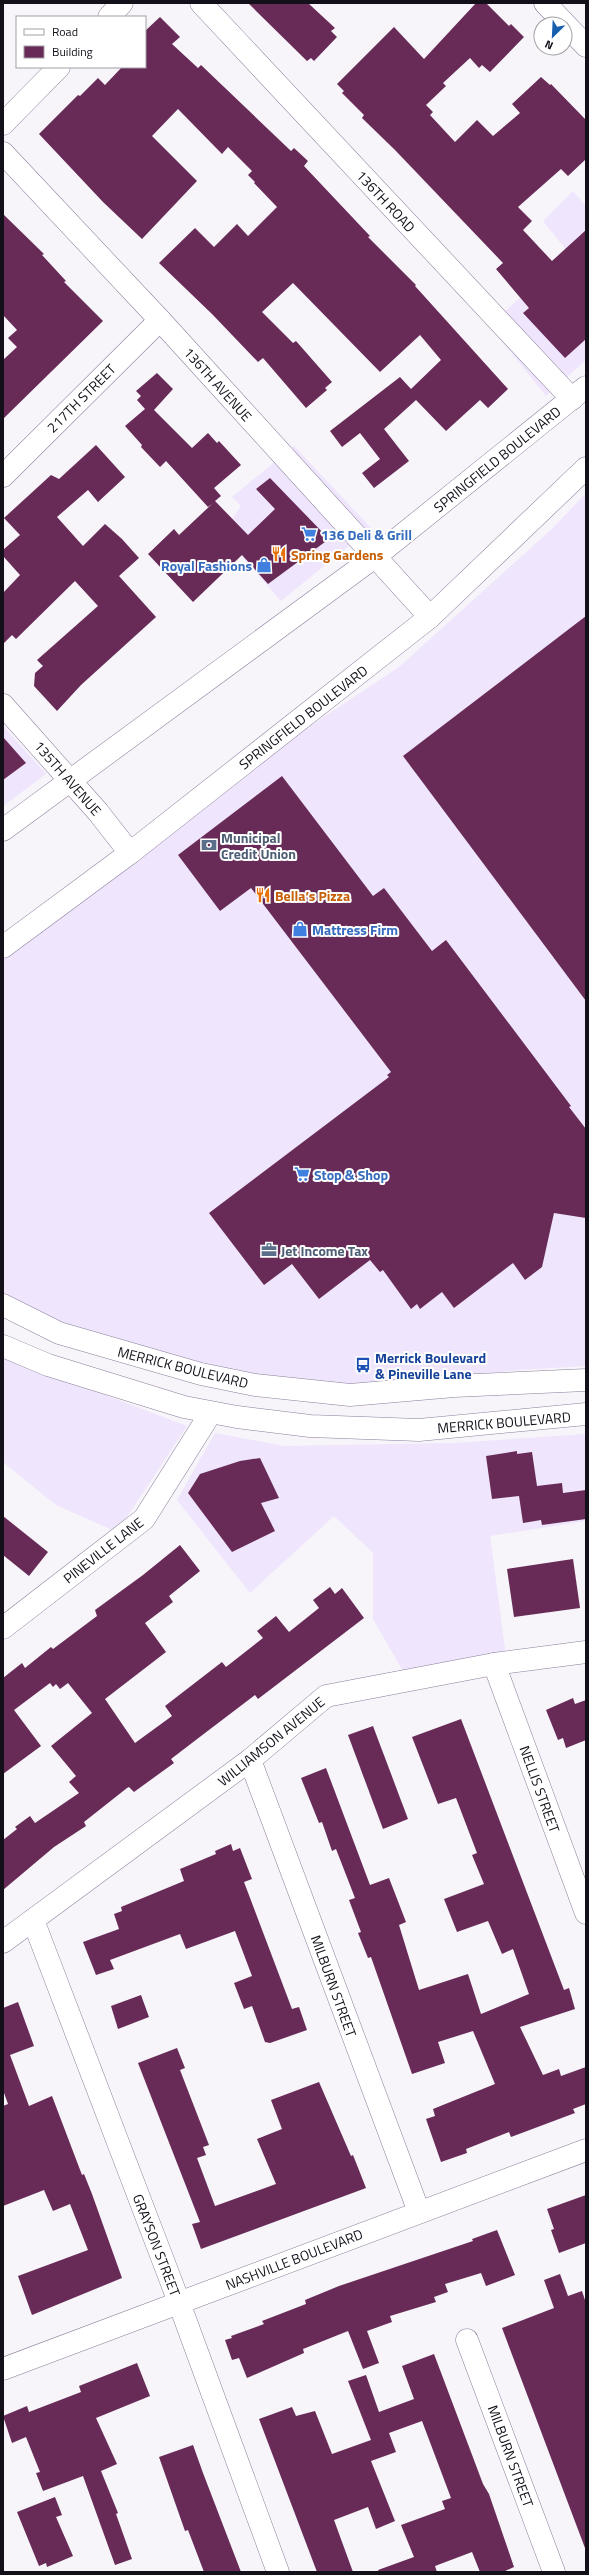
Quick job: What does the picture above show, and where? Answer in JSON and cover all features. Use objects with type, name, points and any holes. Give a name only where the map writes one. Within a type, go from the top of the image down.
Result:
[{"type":"street","points":[[110,16],[122,3]]},
{"type":"street","name":"136TH ROAD","points":[[201,3],[579,393]]},
{"type":"street","points":[[545,3],[586,46]]},
{"type":"street","points":[[3,124],[59,68]]},
{"type":"street","name":"136TH AVENUE","points":[[3,153],[160,320],[430,617]]},
{"type":"street","name":"217TH STREET","points":[[3,476],[160,320]]},
{"type":"street","name":"SPRINGFIELD BOULEVARD","points":[[3,830],[376,556],[579,393]]},
{"type":"street","name":"SPRINGFIELD BOULEVARD","points":[[3,947],[130,853],[430,617],[586,468]]},
{"type":"street","name":"135TH AVENUE","points":[[3,705],[71,781],[130,853]]},
{"type":"street","name":"MERRICK BOULEVARD","points":[[3,1305],[59,1333],[201,1374],[255,1385],[350,1395],[454,1386],[586,1380]]},
{"type":"street","name":"MERRICK BOULEVARD","points":[[3,1346],[48,1365],[210,1414],[310,1426],[419,1430],[586,1414]]},
{"type":"street","name":"PINEVILLE LANE","points":[[5,1624],[144,1519],[210,1414]]},
{"type":"street","name":"WILLIAMSON AVENUE","points":[[3,1942],[250,1760],[326,1696],[494,1664],[586,1652]]},
{"type":"street","name":"NELLIS STREET","points":[[494,1664],[586,1913]]},
{"type":"street","name":"MILBURN STREET","points":[[250,1760],[419,2212]]},
{"type":"street","name":"GRAYSON STREET","points":[[33,1920],[179,2303],[278,2572]]},
{"type":"street","name":"NASHVILLE BOULEVARD","points":[[3,2369],[586,2150]]},
{"type":"street","name":"MILBURN STREET","points":[[467,2340],[554,2572]]},
{"type":"shaded area","points":[[573,191],[586,206],[586,360],[546,396],[490,326],[568,252],[543,221]]},
{"type":"shaded area","points":[[294,446],[371,528],[281,601],[222,534],[241,506],[232,497]]},
{"type":"shaded area","points":[[586,493],[586,1366],[518,1370],[350,1387],[249,1377],[52,1324],[3,1294],[3,956],[291,739],[399,667],[553,528]]},
{"type":"shaded area","points":[[3,726],[46,774],[3,806]]},
{"type":"shaded area","points":[[3,1349],[52,1375],[187,1426],[117,1532],[56,1505],[3,1462]]},
{"type":"shaded area","points":[[215,1433],[284,1446],[453,1443],[586,1434],[586,1521],[490,1536],[506,1656],[403,1671],[373,1619],[373,1553],[334,1516],[250,1593],[177,1500]]},
{"type":"building","points":[[248,3],[308,3],[335,28],[331,31],[337,37],[314,61],[311,58],[307,61]]},
{"type":"building","points":[[476,3],[486,3],[509,26],[511,24],[524,37],[490,72],[482,65],[479,68],[470,58],[443,83],[446,86],[426,105],[433,112],[430,115],[455,142],[477,120],[493,136],[520,113],[512,104],[541,77],[550,85],[551,84],[586,120],[586,159],[568,176],[561,169],[518,207],[532,221],[523,230],[552,261],[586,230],[586,339],[565,358],[523,313],[529,308],[496,269],[503,263],[395,150],[362,118],[364,115],[342,93],[344,91],[337,84],[394,27],[424,59]]},
{"type":"building","points":[[160,17],[180,37],[172,44],[198,68],[201,65],[291,151],[294,148],[308,161],[304,166],[370,236],[368,237],[416,285],[415,286],[508,389],[488,408],[480,400],[446,431],[416,400],[384,429],[409,461],[374,488],[362,473],[380,459],[360,433],[342,447],[330,431],[400,377],[411,389],[441,360],[420,335],[380,372],[293,283],[262,312],[293,343],[296,341],[332,382],[325,388],[327,390],[306,408],[263,358],[258,362],[212,314],[159,263],[195,228],[214,247],[237,224],[248,236],[277,207],[248,175],[252,171],[228,147],[222,154],[178,109],[152,136],[197,181],[142,239],[103,202],[39,134],[78,95],[80,96],[98,78],[105,85],[121,68],[146,68],[146,30]]},
{"type":"building","points":[[3,214],[44,254],[42,255],[66,281],[64,282],[103,321],[3,419],[3,360],[17,347],[8,338],[17,330],[3,315]]},
{"type":"building","points":[[157,373],[173,389],[154,410],[192,448],[208,433],[217,443],[219,441],[241,465],[214,488],[221,496],[215,501],[248,535],[275,509],[256,489],[270,478],[329,539],[268,584],[242,555],[193,602],[148,554],[174,529],[179,535],[212,504],[208,507],[166,461],[160,467],[141,447],[142,445],[125,426],[145,409],[137,400],[141,396],[136,391]]},
{"type":"building","points":[[96,445],[125,477],[98,502],[88,490],[57,517],[83,546],[105,524],[122,539],[139,558],[119,576],[156,617],[81,685],[57,711],[34,686],[35,673],[43,666],[37,660],[98,606],[75,581],[16,639],[12,635],[3,644],[3,593],[20,575],[3,556],[3,550],[20,535],[4,518],[51,475],[59,479]]},
{"type":"building","points":[[586,616],[586,1001],[403,756]]},
{"type":"building","points":[[3,737],[26,763],[3,780]]},
{"type":"building","points":[[282,776],[373,896],[384,888],[432,951],[446,940],[571,1106],[569,1107],[586,1129],[586,1218],[554,1213],[542,1267],[525,1280],[513,1263],[454,1308],[442,1292],[420,1309],[417,1304],[411,1309],[383,1270],[380,1272],[370,1260],[319,1299],[292,1264],[264,1285],[209,1213],[389,1077],[387,1075],[391,1072],[251,888],[220,911],[178,855]]},
{"type":"building","points":[[517,1451],[517,1454],[532,1452],[537,1486],[562,1483],[563,1493],[586,1490],[586,1519],[542,1525],[541,1520],[523,1523],[519,1496],[492,1499],[486,1456]]},
{"type":"building","points":[[260,1458],[279,1498],[261,1503],[275,1531],[232,1552],[188,1493],[200,1474],[240,1461]]},
{"type":"building","points":[[3,1516],[48,1552],[29,1576],[3,1555]]},
{"type":"building","points":[[180,1545],[200,1571],[169,1596],[173,1602],[145,1623],[166,1652],[105,1699],[135,1743],[172,1716],[165,1706],[222,1662],[226,1667],[263,1638],[257,1631],[276,1616],[289,1632],[319,1608],[313,1600],[330,1587],[335,1594],[342,1588],[364,1618],[258,1699],[255,1695],[171,1759],[174,1763],[134,1792],[129,1787],[127,1788],[84,1822],[86,1826],[54,1847],[3,1890],[3,1840],[17,1829],[15,1827],[30,1816],[35,1823],[79,1793],[69,1782],[76,1776],[51,1746],[92,1713],[68,1683],[60,1689],[56,1684],[53,1687],[50,1683],[14,1710],[41,1746],[3,1774],[3,1678],[22,1663],[25,1668],[51,1647],[53,1649],[97,1616],[95,1610],[143,1575]]},
{"type":"building","points":[[573,1559],[580,1608],[514,1617],[507,1569]]},
{"type":"building","points":[[573,1698],[575,1704],[586,1700],[586,1740],[566,1748],[563,1738],[558,1740],[546,1710]]},
{"type":"building","points":[[461,1719],[564,1990],[569,1988],[575,2009],[520,2027],[543,2075],[559,2069],[561,2076],[586,2067],[586,2104],[573,2109],[575,2113],[511,2137],[509,2132],[466,2149],[467,2153],[441,2162],[426,2119],[435,2116],[433,2109],[495,2084],[473,2031],[438,2042],[445,2063],[412,2074],[371,1957],[368,1958],[358,1933],[361,1932],[349,1900],[355,1898],[336,1849],[332,1851],[322,1822],[319,1823],[301,1778],[326,1768],[370,1885],[389,1878],[406,1922],[399,1925],[419,1990],[468,1974],[481,2014],[529,1994],[513,1949],[502,1954],[488,1921],[457,1932],[444,1899],[484,1884],[472,1855],[477,1853],[456,1798],[438,1804],[412,1737]]},
{"type":"building","points":[[373,1726],[408,1819],[383,1829],[348,1735]]},
{"type":"building","points":[[231,1844],[233,1851],[240,1848],[252,1879],[244,1882],[292,2009],[299,2007],[307,2030],[270,2043],[265,2042],[252,2006],[244,2009],[234,1983],[252,1976],[235,1931],[186,1949],[180,1934],[110,1960],[114,1969],[96,1975],[83,1942],[119,1929],[114,1914],[122,1911],[121,1907],[184,1881],[180,1869],[216,1854],[215,1851]]},
{"type":"building","points":[[141,1995],[149,2017],[118,2029],[111,2006]]},
{"type":"building","points":[[18,2002],[34,2046],[10,2055],[29,2106],[52,2096],[82,2175],[84,2174],[92,2194],[122,2278],[32,2315],[18,2276],[88,2250],[70,2204],[53,2211],[44,2190],[3,2206],[3,2106],[8,2104],[3,2090],[3,2008]]},
{"type":"building","points":[[177,2048],[185,2068],[180,2070],[209,2145],[203,2147],[206,2155],[197,2158],[215,2206],[276,2184],[257,2139],[282,2129],[271,2100],[319,2082],[351,2156],[353,2155],[366,2188],[201,2249],[192,2224],[200,2222],[138,2063]]},
{"type":"building","points":[[586,2195],[586,2243],[559,2253],[551,2230],[554,2229],[547,2209]]},
{"type":"building","points":[[497,2230],[515,2275],[486,2286],[481,2273],[445,2284],[448,2292],[434,2297],[436,2302],[390,2316],[392,2322],[367,2331],[379,2363],[363,2369],[348,2331],[303,2349],[304,2353],[247,2378],[239,2358],[232,2360],[225,2340],[232,2338],[231,2336],[264,2324],[262,2321],[306,2304],[305,2300],[339,2286],[473,2241],[472,2239]]},
{"type":"building","points":[[560,2274],[568,2296],[582,2291],[586,2303],[585,2548],[502,2328],[554,2308],[544,2280]]},
{"type":"building","points":[[434,2354],[483,2484],[489,2494],[514,2567],[503,2572],[480,2572],[472,2552],[435,2566],[437,2572],[379,2572],[378,2570],[414,2557],[401,2525],[445,2509],[442,2501],[451,2498],[422,2421],[389,2433],[396,2452],[371,2461],[395,2521],[376,2529],[368,2507],[334,2520],[353,2572],[317,2572],[259,2419],[292,2407],[296,2416],[315,2411],[332,2454],[371,2440],[348,2381],[366,2375],[379,2412],[414,2399],[402,2366]]},
{"type":"building","points":[[137,2363],[150,2396],[96,2418],[117,2464],[101,2471],[118,2513],[116,2514],[132,2559],[115,2565],[83,2476],[43,2491],[36,2473],[40,2472],[26,2437],[12,2443],[3,2416],[27,2406],[29,2412],[81,2392],[79,2386]]},
{"type":"building","points":[[193,2445],[241,2572],[204,2572],[188,2530],[185,2531],[159,2457]]},
{"type":"building","points":[[55,2497],[62,2515],[56,2517],[73,2556],[47,2567],[46,2563],[39,2566],[17,2512]]},
{"type":"place","name":"136 Deli & Grill","points":[[309,534]]},
{"type":"place","name":"Spring Gardens","points":[[279,554]]},
{"type":"place","name":"Royal Fashions","points":[[264,565]]},
{"type":"place","name":"Municipal Credit Union","points":[[209,845]]},
{"type":"place","name":"Bella’s Pizza","points":[[263,895]]},
{"type":"place","name":"Mattress Firm","points":[[300,929]]},
{"type":"place","name":"Stop & Shop","points":[[302,1174]]},
{"type":"place","name":"Jet Income Tax","points":[[269,1250]]},
{"type":"place","name":"Merrick Boulevard & Pineville Lane","points":[[363,1365]]}]
